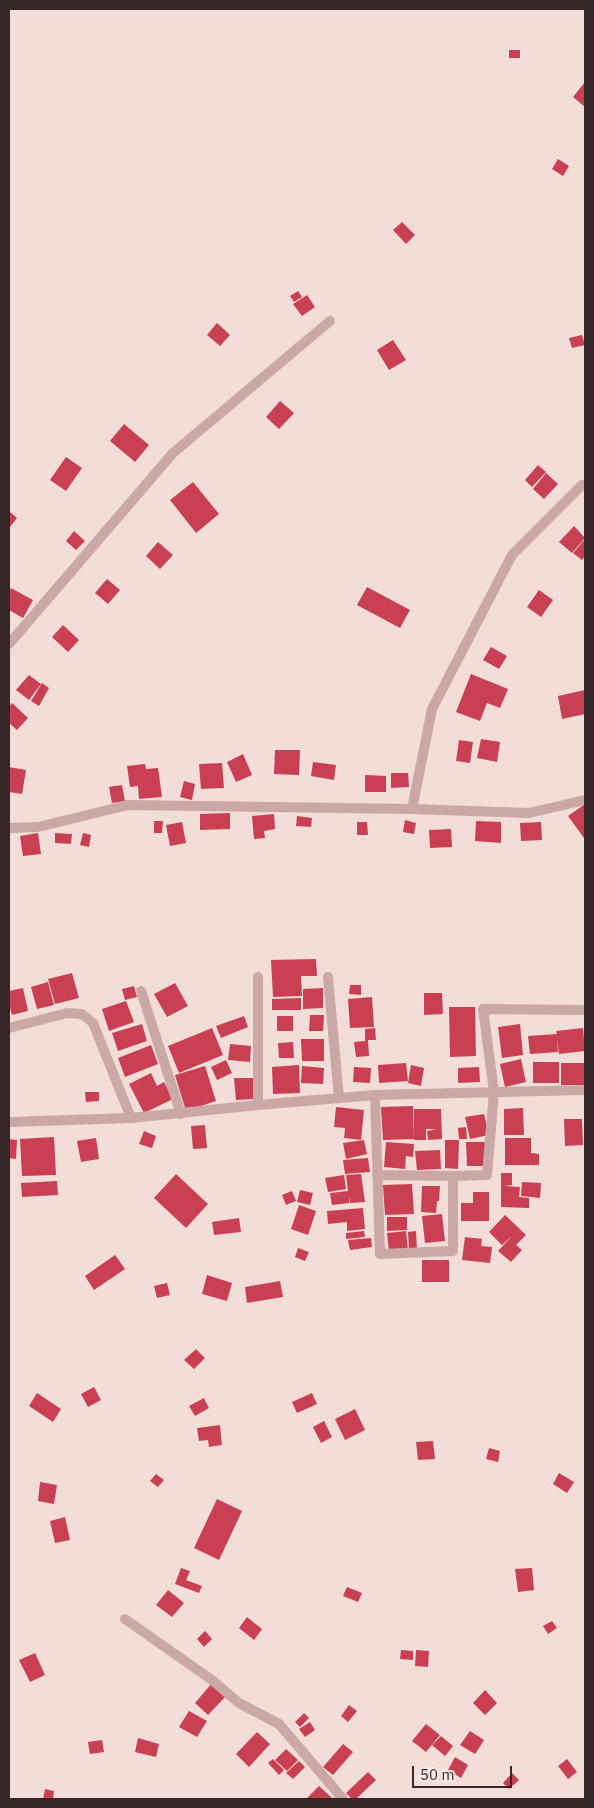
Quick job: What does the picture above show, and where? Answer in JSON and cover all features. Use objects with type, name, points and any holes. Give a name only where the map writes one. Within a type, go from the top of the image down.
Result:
[{"type":"street","points":[[9,644],[172,453],[330,321]]},
{"type":"street","points":[[412,809],[432,709],[512,555],[582,485]]},
{"type":"street","points":[[9,828],[38,827],[128,805],[412,809],[529,813],[585,800]]},
{"type":"street","points":[[258,977],[258,1105]]},
{"type":"street","points":[[328,977],[339,1098]]},
{"type":"street","points":[[141,992],[181,1114]]},
{"type":"street","points":[[377,1175],[487,1175],[494,1092],[483,1009],[585,1010]]},
{"type":"street","points":[[9,1028],[68,1013],[82,1014],[93,1023],[131,1118]]},
{"type":"street","points":[[9,1122],[131,1118],[375,1095],[585,1090]]},
{"type":"street","points":[[375,1095],[380,1254],[453,1251],[453,1176]]},
{"type":"street","points":[[126,1619],[212,1680],[239,1703],[279,1724],[342,1799]]},
{"type":"building","points":[[509,50],[520,50],[520,58],[509,58]]},
{"type":"building","points":[[585,82],[585,107],[573,97]]},
{"type":"building","points":[[558,159],[569,166],[563,176],[552,169]]},
{"type":"building","points":[[402,222],[415,235],[406,244],[393,230]]},
{"type":"building","points":[[298,291],[302,297],[294,302],[290,296]]},
{"type":"building","points":[[307,295],[315,307],[302,316],[293,304]]},
{"type":"building","points":[[217,323],[230,335],[220,346],[207,335]]},
{"type":"building","points":[[582,335],[585,345],[572,348],[569,338]]},
{"type":"building","points":[[393,340],[406,360],[389,370],[377,350]]},
{"type":"building","points":[[280,401],[294,413],[279,429],[266,417]]},
{"type":"building","points":[[124,424],[149,445],[135,462],[110,441]]},
{"type":"building","points":[[66,457],[82,468],[66,491],[50,480]]},
{"type":"building","points":[[538,465],[546,472],[532,487],[525,480]]},
{"type":"building","points":[[546,473],[558,484],[544,499],[533,489]]},
{"type":"building","points":[[193,482],[219,514],[196,533],[170,500]]},
{"type":"building","points":[[10,512],[17,518],[10,527],[9,525]]},
{"type":"building","points":[[574,526],[585,538],[572,553],[559,542]]},
{"type":"building","points":[[74,531],[85,541],[76,550],[66,541]]},
{"type":"building","points":[[585,539],[585,556],[582,560],[573,553]]},
{"type":"building","points":[[158,542],[173,555],[160,569],[146,556]]},
{"type":"building","points":[[107,579],[120,590],[108,604],[95,593]]},
{"type":"building","points":[[367,587],[410,610],[400,628],[357,605]]},
{"type":"building","points":[[11,588],[33,600],[23,618],[9,610],[9,593]]},
{"type":"building","points":[[539,590],[553,600],[541,617],[527,607]]},
{"type":"building","points":[[63,625],[79,640],[68,652],[52,637]]},
{"type":"building","points":[[491,647],[507,656],[499,669],[483,660]]},
{"type":"building","points":[[471,674],[508,689],[500,708],[487,703],[480,721],[456,712]]},
{"type":"building","points":[[29,675],[41,684],[29,700],[16,690]]},
{"type":"building","points":[[42,683],[49,688],[39,706],[31,701]]},
{"type":"building","points":[[585,690],[585,714],[562,719],[558,696]]},
{"type":"building","points":[[12,703],[28,718],[17,730],[9,723],[9,707]]},
{"type":"building","points":[[481,739],[500,742],[497,762],[477,758]]},
{"type":"building","points":[[459,740],[473,742],[470,763],[456,761]]},
{"type":"building","points":[[275,750],[300,750],[299,775],[274,774]]},
{"type":"building","points":[[243,754],[252,775],[236,782],[227,762]]},
{"type":"building","points":[[313,762],[336,765],[334,780],[311,776]]},
{"type":"building","points":[[222,763],[224,788],[201,789],[199,764]]},
{"type":"building","points":[[145,764],[146,769],[158,768],[162,797],[139,799],[138,786],[130,787],[127,766]]},
{"type":"building","points":[[9,767],[26,770],[22,794],[9,792]]},
{"type":"building","points":[[391,773],[408,773],[409,787],[391,788]]},
{"type":"building","points":[[365,775],[386,776],[386,792],[365,792]]},
{"type":"building","points":[[184,781],[195,784],[192,800],[180,797]]},
{"type":"building","points":[[122,785],[125,801],[112,803],[109,787]]},
{"type":"building","points":[[585,804],[585,837],[584,838],[568,816]]},
{"type":"building","points":[[230,813],[230,829],[200,830],[200,814]]},
{"type":"building","points":[[274,814],[275,829],[264,831],[265,838],[254,839],[252,816]]},
{"type":"building","points":[[297,816],[312,818],[311,827],[296,826]]},
{"type":"building","points":[[405,820],[416,823],[414,834],[403,832]]},
{"type":"building","points":[[154,821],[163,821],[162,833],[154,833]]},
{"type":"building","points":[[476,821],[501,822],[501,843],[475,841]]},
{"type":"building","points":[[182,822],[186,843],[170,846],[166,825]]},
{"type":"building","points":[[357,822],[367,822],[368,835],[357,835]]},
{"type":"building","points":[[541,822],[542,840],[521,841],[520,823]]},
{"type":"building","points":[[451,829],[452,847],[430,848],[429,830]]},
{"type":"building","points":[[38,833],[41,854],[23,856],[20,836]]},
{"type":"building","points":[[55,833],[72,834],[71,844],[55,843]]},
{"type":"building","points":[[83,833],[91,835],[89,847],[80,845]]},
{"type":"building","points":[[316,959],[317,976],[301,976],[302,996],[273,997],[271,960]]},
{"type":"building","points":[[72,973],[79,998],[55,1004],[48,979]]},
{"type":"building","points":[[48,982],[54,1005],[37,1009],[31,987]]},
{"type":"building","points":[[175,983],[188,1006],[167,1017],[154,994]]},
{"type":"building","points":[[350,985],[361,985],[361,995],[349,994]]},
{"type":"building","points":[[134,986],[137,997],[125,1000],[122,989]]},
{"type":"building","points":[[23,988],[28,1011],[12,1015],[9,1004],[9,991]]},
{"type":"building","points":[[323,988],[323,1008],[303,1009],[303,989]]},
{"type":"building","points":[[424,993],[442,993],[443,1014],[424,1015]]},
{"type":"building","points":[[372,997],[374,1027],[350,1028],[348,999]]},
{"type":"building","points":[[301,998],[301,1010],[272,1010],[272,999]]},
{"type":"building","points":[[126,1001],[134,1022],[109,1031],[102,1009]]},
{"type":"building","points":[[449,1007],[475,1007],[476,1056],[450,1057]]},
{"type":"building","points":[[310,1015],[324,1015],[323,1031],[309,1031]]},
{"type":"building","points":[[244,1016],[248,1027],[221,1038],[216,1026]]},
{"type":"building","points":[[277,1016],[293,1016],[293,1031],[277,1031]]},
{"type":"building","points":[[142,1024],[147,1041],[118,1051],[112,1033]]},
{"type":"building","points":[[520,1024],[523,1055],[502,1058],[498,1027]]},
{"type":"building","points":[[212,1028],[223,1055],[179,1073],[168,1046]]},
{"type":"building","points":[[375,1028],[376,1040],[368,1040],[369,1056],[356,1057],[354,1042],[365,1041],[365,1029]]},
{"type":"building","points":[[583,1028],[585,1051],[559,1054],[557,1038],[558,1052],[530,1054],[528,1036],[557,1034],[556,1031]]},
{"type":"building","points":[[301,1039],[324,1039],[324,1061],[302,1061]]},
{"type":"building","points":[[293,1042],[294,1058],[279,1058],[278,1043]]},
{"type":"building","points":[[230,1044],[251,1046],[250,1062],[228,1060]]},
{"type":"building","points":[[151,1045],[158,1064],[125,1077],[118,1058]]},
{"type":"building","points":[[521,1059],[526,1082],[505,1087],[500,1064]]},
{"type":"building","points":[[226,1060],[232,1073],[217,1080],[211,1067]]},
{"type":"building","points":[[533,1062],[559,1062],[559,1083],[533,1083]]},
{"type":"building","points":[[406,1063],[408,1081],[379,1083],[378,1065]]},
{"type":"building","points":[[561,1063],[585,1063],[585,1085],[561,1085]]},
{"type":"building","points":[[299,1065],[300,1093],[273,1094],[272,1067]]},
{"type":"building","points":[[411,1065],[424,1068],[421,1086],[408,1083]]},
{"type":"building","points":[[205,1066],[216,1101],[186,1111],[175,1075]]},
{"type":"building","points":[[302,1066],[324,1068],[323,1084],[301,1083]]},
{"type":"building","points":[[354,1067],[371,1068],[370,1083],[353,1082]]},
{"type":"building","points":[[479,1067],[480,1082],[458,1083],[458,1068]]},
{"type":"building","points":[[151,1073],[157,1086],[164,1082],[173,1099],[144,1113],[129,1084]]},
{"type":"building","points":[[234,1078],[254,1078],[255,1099],[236,1100]]},
{"type":"building","points":[[85,1092],[99,1092],[99,1101],[86,1102]]},
{"type":"building","points":[[413,1106],[414,1139],[383,1140],[381,1107]]},
{"type":"building","points":[[336,1107],[364,1110],[361,1140],[344,1138],[345,1128],[334,1127]]},
{"type":"building","points":[[523,1108],[524,1135],[504,1135],[504,1109]]},
{"type":"building","points":[[414,1109],[441,1109],[442,1139],[428,1140],[427,1131],[437,1129],[426,1129],[426,1140],[414,1140]]},
{"type":"building","points":[[484,1114],[489,1135],[470,1139],[465,1117]]},
{"type":"building","points":[[564,1119],[582,1119],[583,1145],[565,1146]]},
{"type":"building","points":[[205,1125],[207,1148],[193,1149],[191,1126]]},
{"type":"building","points":[[466,1127],[467,1139],[459,1139],[458,1128]]},
{"type":"building","points":[[144,1131],[156,1136],[152,1148],[139,1144]]},
{"type":"building","points":[[54,1137],[56,1175],[22,1176],[20,1139]]},
{"type":"building","points":[[96,1138],[99,1159],[81,1162],[77,1141]]},
{"type":"building","points":[[505,1138],[531,1138],[531,1153],[539,1154],[539,1165],[505,1165]]},
{"type":"building","points":[[9,1139],[17,1140],[16,1159],[9,1158]]},
{"type":"building","points":[[364,1140],[367,1154],[346,1159],[343,1143]]},
{"type":"building","points":[[445,1140],[459,1140],[458,1169],[445,1168]]},
{"type":"building","points":[[386,1142],[414,1144],[413,1157],[406,1156],[405,1169],[384,1167]]},
{"type":"building","points":[[466,1142],[486,1142],[486,1166],[467,1166]]},
{"type":"building","points":[[440,1150],[441,1169],[417,1170],[415,1151]]},
{"type":"building","points":[[368,1158],[370,1172],[345,1174],[343,1160]]},
{"type":"building","points":[[501,1173],[512,1173],[512,1185],[504,1186],[520,1187],[519,1197],[529,1198],[529,1208],[501,1207]]},
{"type":"building","points":[[176,1174],[208,1204],[186,1228],[154,1198]]},
{"type":"building","points":[[361,1174],[365,1202],[350,1203],[349,1197],[349,1203],[332,1205],[330,1193],[348,1191],[346,1175]]},
{"type":"building","points":[[344,1175],[346,1189],[328,1192],[325,1178]]},
{"type":"building","points":[[57,1181],[58,1195],[22,1197],[21,1183]]},
{"type":"building","points":[[522,1182],[541,1183],[540,1198],[521,1196]]},
{"type":"building","points":[[412,1184],[414,1214],[385,1215],[383,1185]]},
{"type":"building","points":[[422,1186],[440,1186],[436,1213],[421,1212]]},
{"type":"building","points":[[300,1190],[313,1193],[310,1205],[297,1202]]},
{"type":"building","points":[[292,1191],[296,1201],[286,1205],[282,1195]]},
{"type":"building","points":[[473,1192],[489,1192],[489,1221],[461,1221],[461,1203],[473,1203]]},
{"type":"building","points":[[299,1205],[316,1211],[308,1235],[291,1229]]},
{"type":"building","points":[[363,1208],[365,1229],[347,1231],[347,1222],[328,1224],[327,1211]]},
{"type":"building","points":[[442,1214],[445,1241],[425,1243],[422,1216]]},
{"type":"building","points":[[505,1215],[526,1235],[516,1245],[522,1250],[511,1262],[498,1251],[512,1236],[502,1245],[489,1232]]},
{"type":"building","points":[[387,1217],[407,1217],[407,1230],[387,1231]]},
{"type":"building","points":[[239,1218],[241,1232],[214,1235],[212,1222]]},
{"type":"building","points":[[364,1231],[365,1237],[346,1239],[346,1233]]},
{"type":"building","points":[[406,1231],[408,1250],[389,1252],[387,1233]]},
{"type":"building","points":[[416,1231],[417,1250],[409,1251],[408,1232]]},
{"type":"building","points":[[465,1237],[482,1239],[481,1246],[492,1247],[490,1263],[462,1260]]},
{"type":"building","points":[[371,1238],[372,1247],[350,1250],[348,1240]]},
{"type":"building","points":[[298,1248],[309,1252],[305,1261],[295,1257]]},
{"type":"building","points":[[115,1255],[125,1269],[94,1290],[85,1276]]},
{"type":"building","points":[[422,1260],[449,1260],[449,1282],[422,1282]]},
{"type":"building","points":[[207,1275],[232,1283],[227,1301],[202,1294]]},
{"type":"building","points":[[280,1281],[283,1297],[247,1303],[245,1287]]},
{"type":"building","points":[[167,1283],[170,1295],[157,1298],[154,1286]]},
{"type":"building","points":[[196,1349],[205,1358],[194,1369],[184,1360]]},
{"type":"building","points":[[94,1387],[101,1400],[88,1407],[81,1394]]},
{"type":"building","points":[[37,1393],[61,1409],[53,1422],[29,1406]]},
{"type":"building","points":[[312,1393],[317,1404],[297,1413],[292,1402]]},
{"type":"building","points":[[204,1398],[209,1408],[195,1416],[189,1406]]},
{"type":"building","points":[[355,1409],[365,1430],[345,1440],[335,1419]]},
{"type":"building","points":[[324,1421],[332,1437],[321,1443],[313,1427]]},
{"type":"building","points":[[220,1425],[222,1445],[209,1447],[208,1440],[199,1441],[197,1428]]},
{"type":"building","points":[[433,1441],[435,1459],[418,1460],[416,1442]]},
{"type":"building","points":[[489,1448],[500,1451],[498,1462],[486,1459]]},
{"type":"building","points":[[559,1473],[574,1482],[567,1493],[553,1484]]},
{"type":"building","points":[[156,1474],[164,1480],[158,1487],[150,1481]]},
{"type":"building","points":[[40,1482],[57,1485],[54,1504],[38,1501]]},
{"type":"building","points":[[217,1499],[242,1511],[219,1560],[194,1548]]},
{"type":"building","points":[[65,1517],[70,1540],[55,1543],[50,1521]]},
{"type":"building","points":[[181,1568],[190,1571],[186,1580],[202,1586],[199,1593],[175,1584]]},
{"type":"building","points":[[532,1568],[534,1590],[518,1592],[515,1569]]},
{"type":"building","points":[[347,1587],[362,1593],[358,1602],[343,1596]]},
{"type":"building","points":[[168,1590],[184,1603],[172,1617],[156,1605]]},
{"type":"building","points":[[247,1617],[262,1629],[254,1640],[239,1628]]},
{"type":"building","points":[[552,1621],[557,1628],[548,1634],[543,1626]]},
{"type":"building","points":[[205,1631],[212,1639],[204,1647],[197,1639]]},
{"type":"building","points":[[401,1650],[413,1651],[413,1660],[400,1659]]},
{"type":"building","points":[[416,1650],[429,1651],[428,1667],[415,1666]]},
{"type":"building","points":[[35,1653],[45,1675],[30,1682],[19,1660]]},
{"type":"building","points":[[212,1683],[226,1696],[208,1715],[195,1703]]},
{"type":"building","points":[[485,1690],[497,1703],[485,1715],[473,1703]]},
{"type":"building","points":[[349,1705],[357,1711],[348,1722],[341,1716]]},
{"type":"building","points":[[189,1711],[207,1721],[197,1737],[179,1727]]},
{"type":"building","points":[[304,1713],[309,1718],[300,1727],[295,1722]]},
{"type":"building","points":[[310,1722],[315,1730],[305,1737],[299,1729]]},
{"type":"building","points":[[426,1724],[440,1735],[426,1752],[412,1741]]},
{"type":"building","points":[[470,1731],[484,1740],[475,1754],[460,1745]]},
{"type":"building","points":[[257,1732],[270,1744],[249,1767],[236,1754]]},
{"type":"building","points":[[441,1736],[453,1746],[445,1756],[432,1745]]},
{"type":"building","points":[[138,1738],[159,1744],[156,1757],[135,1752]]},
{"type":"building","points":[[102,1740],[104,1752],[90,1754],[88,1742]]},
{"type":"building","points":[[343,1744],[353,1752],[333,1775],[323,1767]]},
{"type":"building","points":[[286,1749],[298,1760],[287,1771],[275,1760]]},
{"type":"building","points":[[455,1757],[468,1765],[461,1778],[448,1770]]},
{"type":"building","points":[[273,1759],[284,1770],[279,1775],[268,1763]]},
{"type":"building","points":[[567,1759],[577,1772],[568,1779],[558,1766]]},
{"type":"building","points":[[299,1761],[305,1767],[293,1779],[286,1773]]},
{"type":"building","points":[[368,1772],[376,1780],[356,1799],[352,1799],[346,1793]]},
{"type":"building","points":[[512,1773],[519,1780],[509,1789],[503,1783]]},
{"type":"building","points":[[319,1786],[333,1799],[306,1799]]},
{"type":"building","points":[[45,1789],[54,1791],[53,1799],[43,1799]]}]
